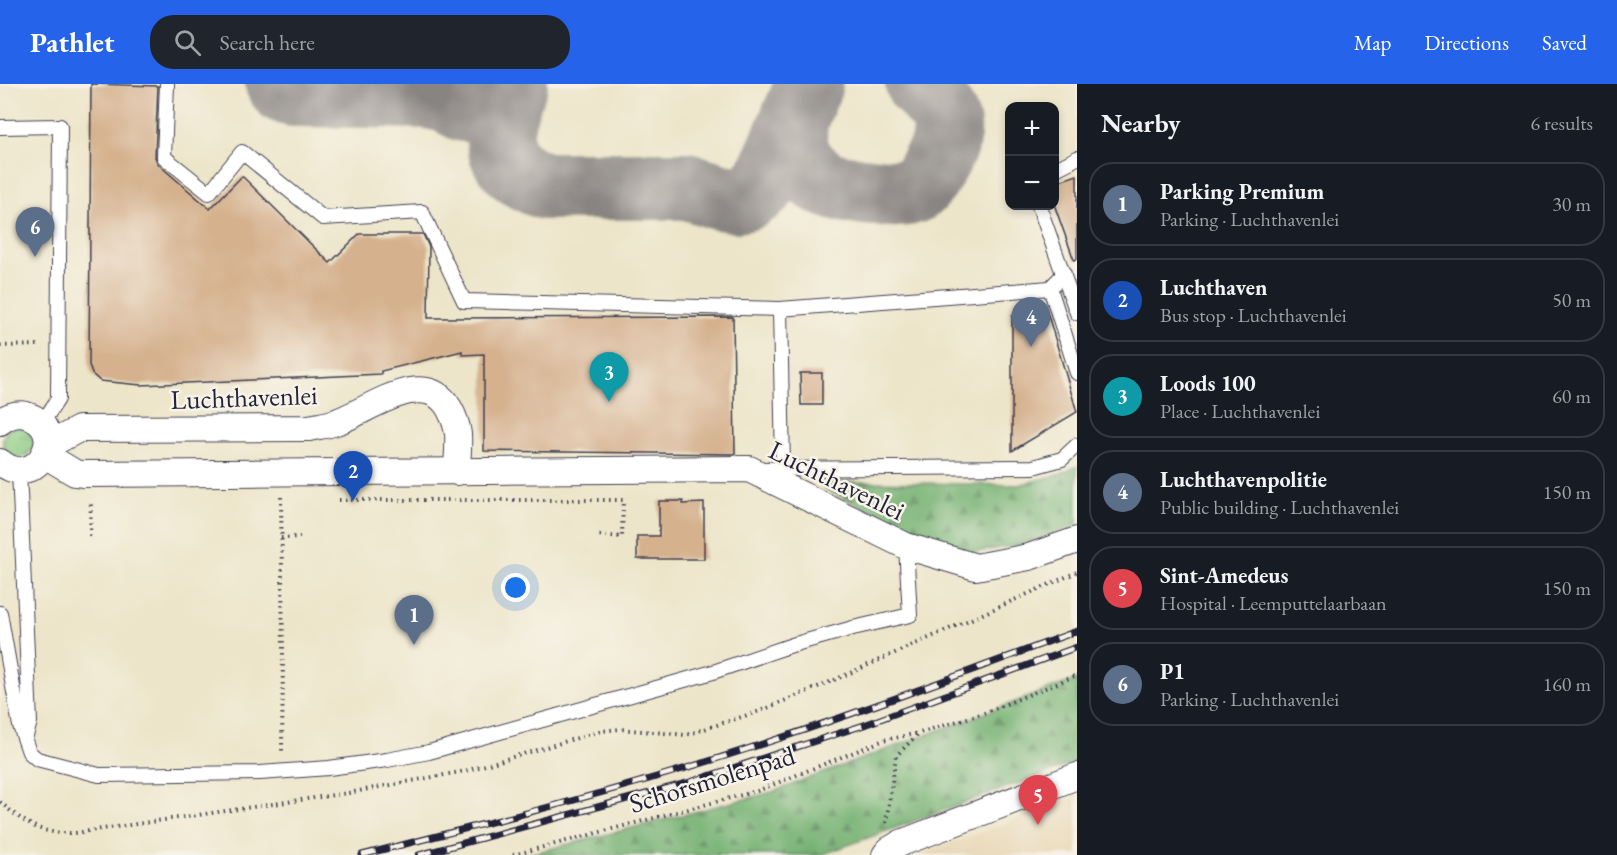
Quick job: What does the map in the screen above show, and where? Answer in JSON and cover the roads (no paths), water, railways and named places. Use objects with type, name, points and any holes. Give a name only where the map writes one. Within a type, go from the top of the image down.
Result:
[{"type":"street","name":"Luchthavenlei","points":[[44,442],[79,429],[309,428],[337,422],[394,395],[429,390],[440,396],[451,411],[458,434],[457,472]]},
{"type":"street","points":[[0,422],[4,418],[19,414],[36,419],[44,442]]},
{"type":"street","name":"Luchthavenlei","points":[[10,466],[28,469],[37,464],[44,442]]},
{"type":"street","name":"Luchthavenlei","points":[[44,442],[75,473],[82,474],[749,469],[906,546],[976,567],[1029,557],[1077,540]]},
{"type":"street","points":[[887,852],[901,843],[1077,776]]},
{"type":"lane","points":[[167,84],[164,157],[209,193],[242,152],[323,218],[422,212],[464,301],[780,309],[1050,288],[1064,274]]},
{"type":"lane","points":[[0,127],[60,126],[58,399],[44,442]]},
{"type":"lane","points":[[1059,167],[1077,158]]},
{"type":"lane","points":[[1040,210],[1077,313]]},
{"type":"lane","points":[[1050,288],[1077,373]]},
{"type":"lane","points":[[780,309],[783,468]]},
{"type":"lane","points":[[749,469],[1034,467],[1062,459],[1077,445]]},
{"type":"lane","points":[[10,466],[30,722],[24,741]]},
{"type":"lane","points":[[0,613],[24,741],[29,752],[37,759],[99,775],[329,768],[429,752],[713,672],[792,645],[910,615],[906,546]]},
{"type":"railway","points":[[362,855],[563,803],[733,754],[881,703],[1077,631]]},
{"type":"railway","points":[[419,855],[687,783],[864,725],[1077,647]]},
{"type":"place","name":"P1","points":[[35,257]]},
{"type":"place","name":"Luchthavenpolitie","points":[[1031,347]]},
{"type":"place","name":"Loods 100","points":[[609,402]]},
{"type":"place","name":"Luchthaven","points":[[353,501]]},
{"type":"place","name":"Parking Premium","points":[[414,645]]},
{"type":"place","name":"Sint-Amedeus","points":[[1038,825]]}]
